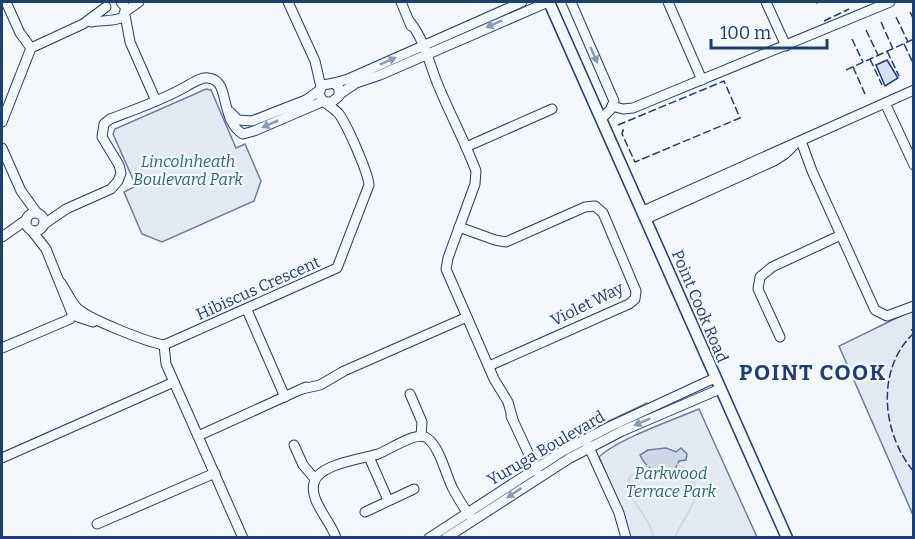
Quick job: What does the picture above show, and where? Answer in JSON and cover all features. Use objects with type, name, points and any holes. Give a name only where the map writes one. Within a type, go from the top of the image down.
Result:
[{"type":"main road","name":"Point Cook Road","points":[[549,2],[787,537]]},
{"type":"street","points":[[6,2],[20,33],[31,48]]},
{"type":"street","points":[[122,2],[125,5],[130,42],[156,101]]},
{"type":"street","points":[[83,24],[120,19],[139,2]]},
{"type":"street","points":[[288,2],[315,61],[321,88],[320,96],[325,101]]},
{"type":"street","points":[[401,2],[476,171],[476,179],[446,266],[537,472]]},
{"type":"street","points":[[246,134],[325,101],[332,102],[356,83],[374,78],[422,51],[522,2]]},
{"type":"street","points":[[228,110],[238,120],[246,122],[306,100],[326,83],[348,79],[549,2]]},
{"type":"street","points":[[571,2],[613,97],[612,106],[602,118]]},
{"type":"street","points":[[668,2],[702,80]]},
{"type":"street","points":[[766,2],[786,46]]},
{"type":"street","points":[[864,2],[868,12]]},
{"type":"street","points":[[612,106],[623,109],[633,108],[890,2]]},
{"type":"street","points":[[3,115],[31,48],[83,24],[108,4]]},
{"type":"street","points":[[108,4],[106,14],[130,42]]},
{"type":"street","points":[[315,61],[339,88],[339,95]]},
{"type":"street","points":[[2,237],[38,230],[66,209],[111,189],[118,182],[121,173],[119,165],[102,137],[104,124],[110,119],[156,101],[199,79],[215,80],[221,85],[235,128],[246,134]]},
{"type":"street","points":[[644,215],[914,90]]},
{"type":"street","name":"Hibiscus Crescent","points":[[164,345],[338,268],[369,185],[341,116],[339,95]]},
{"type":"street","name":"Hibiscus Crescent","points":[[325,101],[341,116]]},
{"type":"street","points":[[885,103],[914,165]]},
{"type":"street","points":[[466,147],[552,109]]},
{"type":"street","points":[[246,122],[246,134]]},
{"type":"street","points":[[798,142],[874,308],[885,316],[891,316],[914,306]]},
{"type":"street","points":[[2,148],[21,191],[37,214],[43,218],[46,249]]},
{"type":"street","points":[[21,191],[26,226],[46,249],[74,311],[164,345],[165,359],[174,382],[243,537]]},
{"type":"street","name":"Violet Way","points":[[459,227],[506,242],[585,207],[595,206],[603,213],[636,291],[635,299],[629,304],[489,366]]},
{"type":"street","points":[[2,237],[26,220],[30,214],[66,209]]},
{"type":"street","points":[[780,337],[758,289],[758,279],[764,271],[841,236]]},
{"type":"street","points":[[247,310],[285,397]]},
{"type":"street","points":[[2,348],[53,325],[74,311]]},
{"type":"street","points":[[198,436],[322,378],[344,371],[467,317]]},
{"type":"street","name":"Yuruga Boulevard","points":[[429,537],[470,516],[537,472],[587,443],[715,378]]},
{"type":"street","points":[[2,458],[174,382]]},
{"type":"street","name":"Yuruga Boulevard","points":[[587,443],[720,389]]},
{"type":"street","points":[[410,394],[422,422],[421,436]]},
{"type":"street","points":[[336,537],[314,495],[315,479],[331,467],[391,449],[412,437],[421,436],[428,439],[470,516]]},
{"type":"street","points":[[587,443],[620,513],[626,537]]},
{"type":"street","points":[[294,445],[303,465],[315,479]]},
{"type":"street","points":[[369,457],[388,500]]},
{"type":"street","points":[[97,524],[214,472]]},
{"type":"street","points":[[365,512],[414,489]]},
{"type":"street","name":"Yuruga Boulevard","points":[[446,537],[470,516]]},
{"type":"green space","name":"Lincolnheath Boulevard Park","points":[[206,89],[211,90],[236,148],[245,144],[261,181],[254,201],[162,242],[142,234],[124,192],[136,186],[113,134],[115,129]]},
{"type":"green space","points":[[913,310],[913,515],[839,346]]},
{"type":"green space","name":"Parkwood Terrace Park","points":[[699,409],[757,537],[630,537],[623,512],[599,457],[619,443]]},
{"type":"shaded area","points":[[647,403],[648,405],[558,450],[560,446],[588,431]]},
{"type":"shaded area","points":[[666,448],[676,452],[681,448],[687,454],[686,460],[679,461],[674,471],[654,470],[646,465],[640,455],[648,450]]},
{"type":"building","points":[[887,60],[898,78],[885,86],[876,65]]},
{"type":"waterway","points":[[674,538],[694,502],[695,474],[677,464]]},
{"type":"waterway","points":[[648,466],[629,478],[629,487],[654,538]]},
{"type":"fence","points":[[824,21],[849,9]]},
{"type":"fence","points":[[910,12],[914,20]]},
{"type":"fence","points":[[896,17],[908,42]]},
{"type":"fence","points":[[881,22],[893,49]]},
{"type":"fence","points":[[866,30],[878,55]]},
{"type":"fence","points":[[852,39],[863,62]]},
{"type":"fence","points":[[846,70],[914,39]]},
{"type":"fence","points":[[904,44],[914,65]]},
{"type":"fence","points":[[887,51],[899,76]]},
{"type":"fence","points":[[870,59],[882,85]]},
{"type":"fence","points":[[853,67],[865,94]]},
{"type":"fence","points":[[618,125],[724,81],[740,118],[635,162],[622,134],[623,130],[625,131]]},
{"type":"fence","points":[[914,333],[901,348],[893,365],[888,383],[887,402],[895,439],[903,457],[914,472]]},
{"type":"district","name":"POINT COOK","points":[[813,372]]}]
